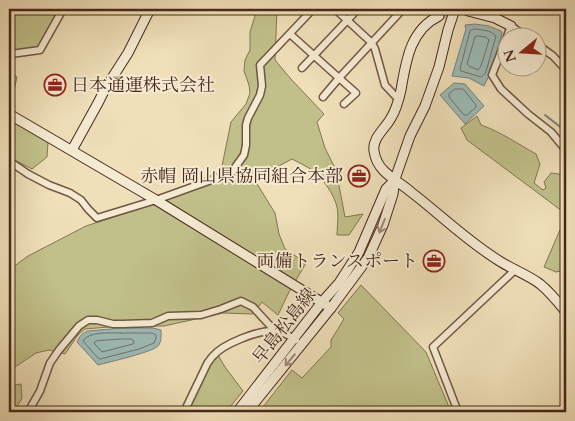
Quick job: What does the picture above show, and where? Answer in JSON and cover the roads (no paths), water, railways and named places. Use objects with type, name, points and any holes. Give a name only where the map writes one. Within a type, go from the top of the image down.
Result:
[{"type":"street","points":[[9,59],[11,54],[40,50],[63,9]]},
{"type":"street","points":[[72,150],[105,89],[128,53],[150,9]]},
{"type":"street","points":[[9,161],[28,174],[81,200],[97,218],[156,200],[231,173],[244,155],[246,125],[260,95],[262,86],[260,65],[313,9]]},
{"type":"street","points":[[335,9],[372,43],[385,84],[398,100]]},
{"type":"street","points":[[302,68],[358,9]]},
{"type":"street","points":[[323,96],[403,9]]},
{"type":"street","name":"早島松島線","points":[[247,412],[303,345],[368,258],[383,225],[393,194],[395,180],[410,136],[425,106],[439,67],[454,9]]},
{"type":"street","points":[[468,11],[495,18],[514,28]]},
{"type":"street","points":[[439,16],[424,26],[413,41],[406,61],[398,100],[391,118],[374,142],[376,160],[384,171],[410,190],[461,233],[500,262],[528,276],[539,284],[550,293],[566,312]]},
{"type":"street","points":[[511,26],[492,75],[501,89],[551,132],[566,150]]},
{"type":"street","points":[[290,34],[356,93],[344,104]]},
{"type":"street","points":[[548,52],[566,70]]},
{"type":"street","points":[[9,114],[156,200],[331,308]]},
{"type":"street","name":"早島松島線","points":[[237,412],[322,302],[340,283],[359,252],[386,189],[395,180]]},
{"type":"street","points":[[458,412],[433,347],[516,270]]},
{"type":"street","points":[[28,412],[40,391],[50,363],[79,326],[88,320],[112,324],[152,322],[168,316],[201,315],[241,301],[253,307],[275,330],[286,334],[303,345]]},
{"type":"street","points":[[184,412],[213,356],[229,345],[247,337],[275,330]]},
{"type":"water","points":[[465,25],[489,26],[498,30],[498,47],[492,69],[484,86],[469,78],[452,76],[466,29]]},
{"type":"water","points":[[454,83],[465,84],[484,106],[465,124],[440,95]]},
{"type":"water","points":[[153,328],[161,330],[160,342],[158,346],[148,351],[98,365],[77,342],[81,335],[88,331]]},
{"type":"waterway","points":[[545,115],[566,130]]},
{"type":"tunnel","points":[[439,16],[453,11],[468,11]]},
{"type":"place","name":"日本通運株式会社","points":[[55,85]]},
{"type":"place","name":"赤帽 岡山県協同組合本部","points":[[359,176]]},
{"type":"place","name":"両備トランスポート","points":[[434,261]]}]
